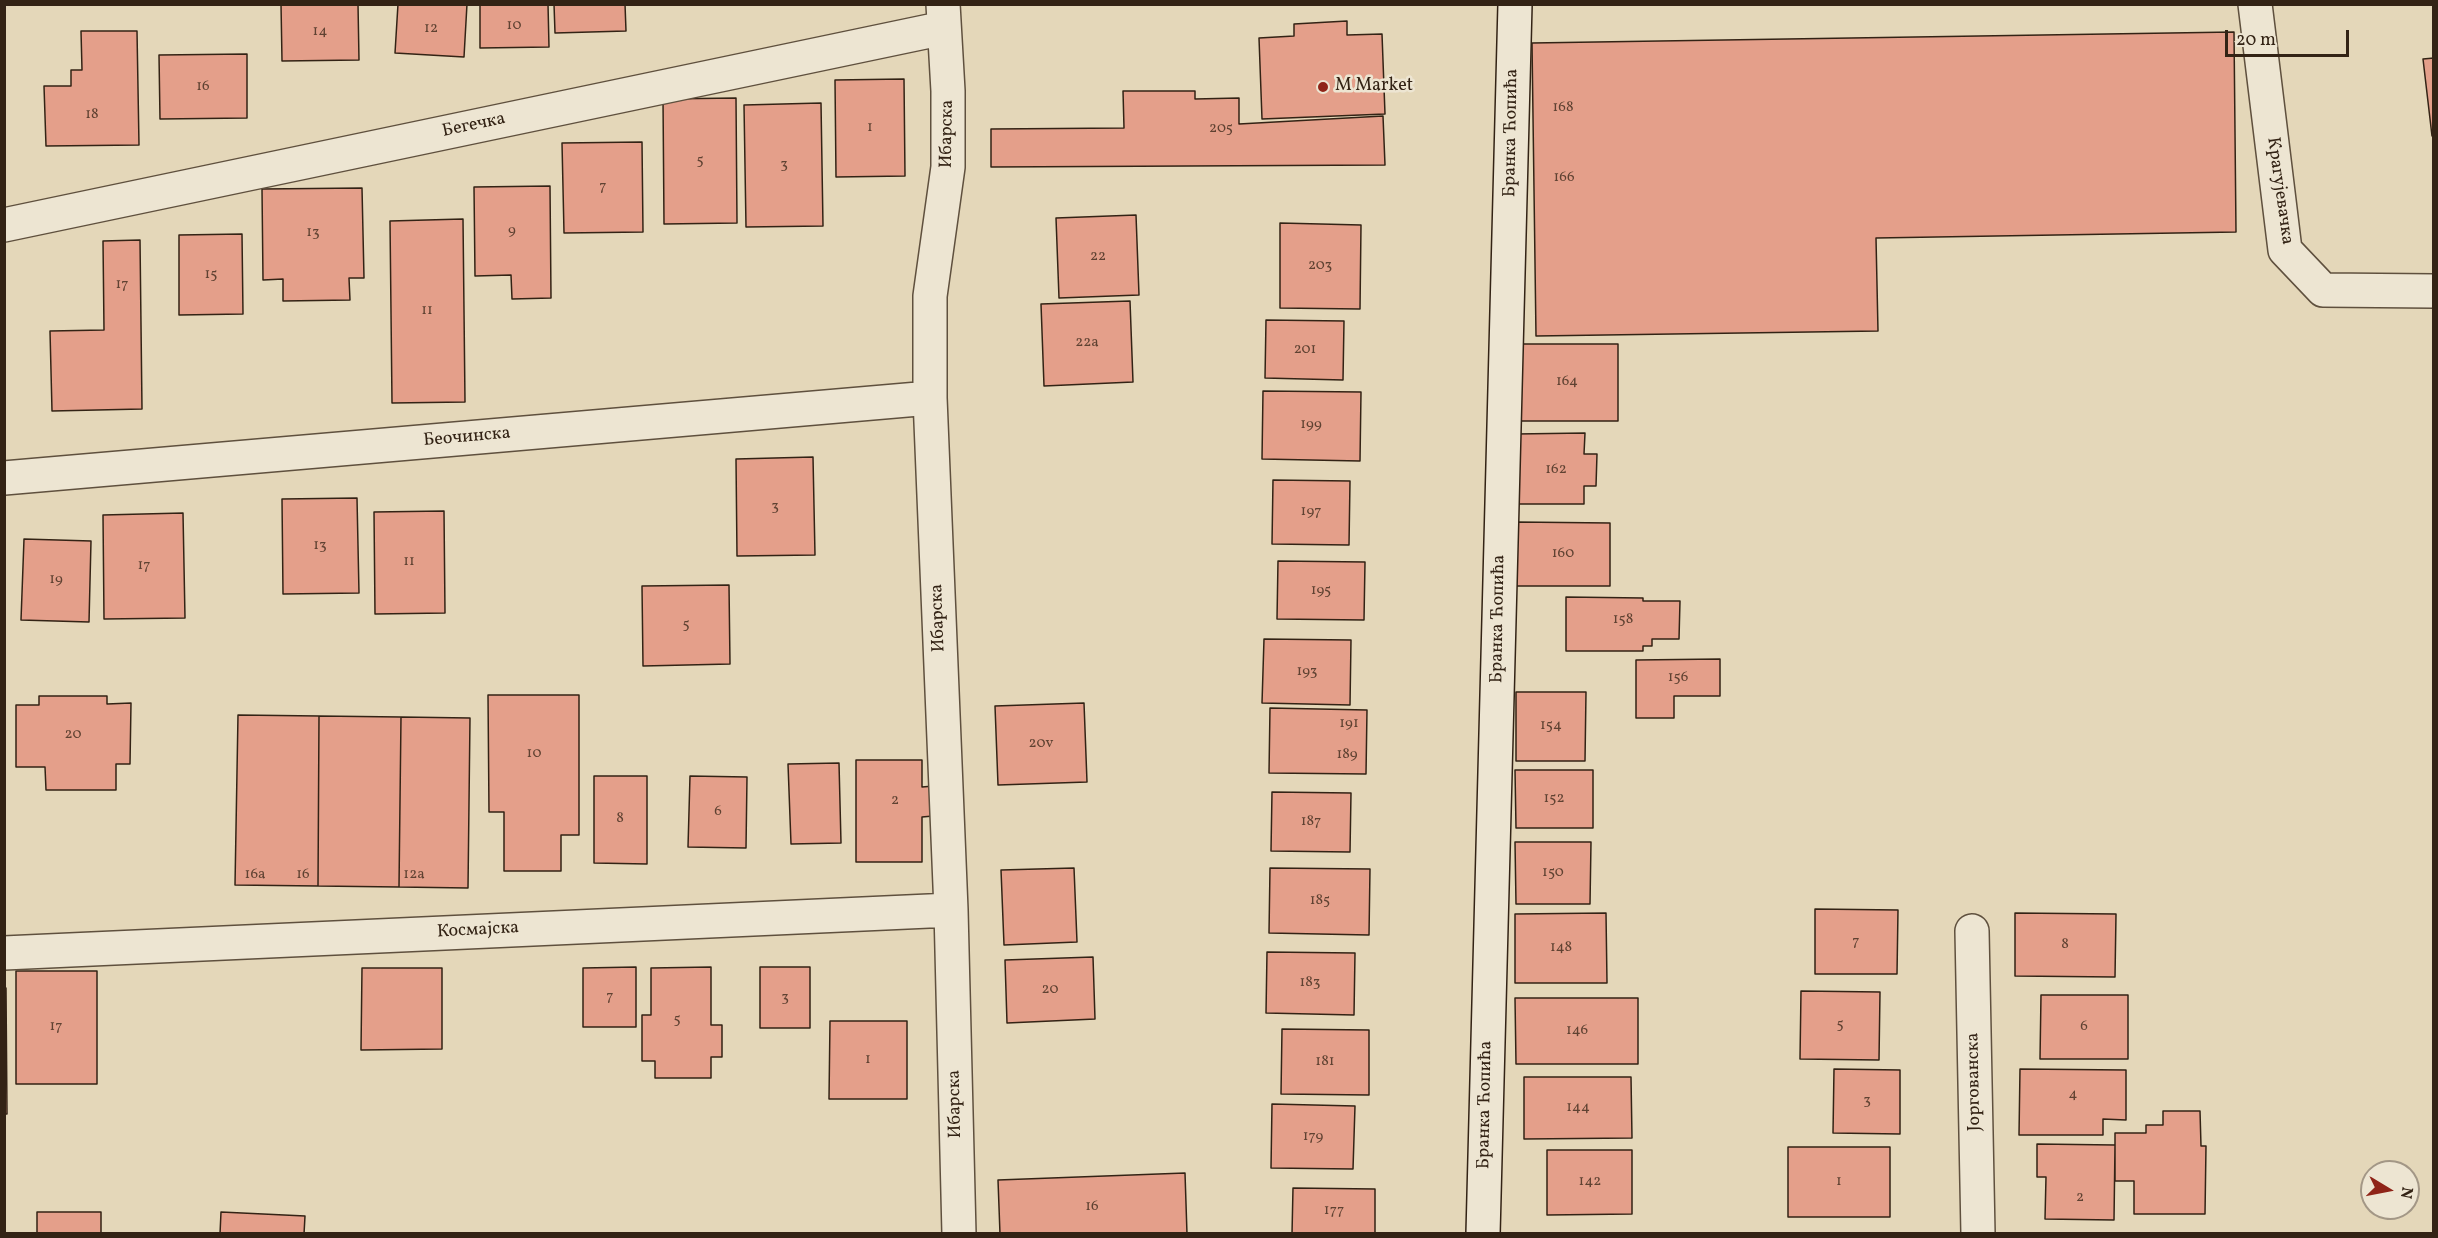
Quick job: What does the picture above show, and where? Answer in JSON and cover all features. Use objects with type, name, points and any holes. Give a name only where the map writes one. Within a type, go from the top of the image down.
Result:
[{"type":"street","name":"Бранка Ћопића","points":[[1483,1233],[1515,4]]},
{"type":"street","name":"Крагујевачка","points":[[2255,4],[2285,250],[2323,290],[2433,291]]},
{"type":"street","name":"Бегечка","points":[[4,225],[944,16]]},
{"type":"street","name":"Ибарска","points":[[944,16],[948,92],[948,167],[930,296],[930,399],[951,910],[959,1233]]},
{"type":"street","name":"Беочинска","points":[[4,478],[930,399]]},
{"type":"street","name":"Космајска","points":[[4,953],[951,910]]},
{"type":"street","name":"Јоргованска","points":[[1972,931],[1978,1233]]},
{"type":"building","points":[[281,4],[358,4],[359,60],[282,61]]},
{"type":"building","points":[[398,4],[467,4],[464,57],[395,53]]},
{"type":"building","points":[[480,4],[548,4],[549,47],[480,48]]},
{"type":"building","points":[[554,4],[625,4],[626,31],[555,33]]},
{"type":"building","name":"M Market","points":[[1347,21],[1347,35],[1382,34],[1385,114],[1262,119],[1259,38],[1294,36],[1294,24]]},
{"type":"building","points":[[81,31],[137,31],[139,145],[46,146],[44,86],[71,86],[71,70],[82,70]]},
{"type":"building","points":[[2234,32],[2236,232],[1876,238],[1878,331],[1536,336],[1532,43]]},
{"type":"building","points":[[247,54],[247,118],[160,119],[159,55]]},
{"type":"building","points":[[2434,58],[2434,136],[2432,136],[2423,59]]},
{"type":"building","points":[[904,79],[905,176],[836,177],[835,80]]},
{"type":"building","points":[[1123,91],[1195,91],[1195,99],[1239,98],[1239,124],[1383,116],[1385,165],[991,167],[991,129],[1124,128]]},
{"type":"building","points":[[736,98],[737,223],[664,224],[663,99]]},
{"type":"building","points":[[821,103],[823,226],[746,227],[744,105]]},
{"type":"building","points":[[642,142],[643,232],[564,233],[562,143]]},
{"type":"building","points":[[550,186],[551,298],[512,299],[511,275],[475,276],[474,187]]},
{"type":"building","points":[[362,188],[364,278],[349,278],[350,300],[283,301],[283,279],[263,280],[262,189]]},
{"type":"building","points":[[1136,215],[1139,295],[1059,298],[1056,218]]},
{"type":"building","points":[[463,219],[465,402],[392,403],[390,221]]},
{"type":"building","points":[[1280,223],[1361,225],[1360,309],[1280,308]]},
{"type":"building","points":[[242,234],[243,314],[179,315],[179,235]]},
{"type":"building","points":[[140,240],[142,409],[52,411],[50,331],[104,330],[103,241]]},
{"type":"building","points":[[1130,301],[1133,382],[1044,386],[1041,304]]},
{"type":"building","points":[[1266,320],[1344,321],[1343,380],[1265,378]]},
{"type":"building","points":[[1516,344],[1618,344],[1618,421],[1516,421]]},
{"type":"building","points":[[1263,391],[1361,392],[1360,461],[1262,459]]},
{"type":"building","points":[[1585,433],[1584,454],[1597,454],[1596,486],[1584,486],[1584,504],[1516,504],[1516,434]]},
{"type":"building","points":[[813,457],[815,555],[737,556],[736,459]]},
{"type":"building","points":[[1273,480],[1350,481],[1349,545],[1272,544]]},
{"type":"building","points":[[357,498],[359,593],[283,594],[282,499]]},
{"type":"building","points":[[444,511],[445,613],[375,614],[374,512]]},
{"type":"building","points":[[183,513],[185,618],[104,619],[103,515]]},
{"type":"building","points":[[1516,522],[1610,523],[1610,586],[1516,586]]},
{"type":"building","points":[[24,539],[91,541],[89,622],[21,620]]},
{"type":"building","points":[[1278,561],[1365,562],[1364,620],[1277,619]]},
{"type":"building","points":[[729,585],[730,664],[643,666],[642,586]]},
{"type":"building","points":[[1566,597],[1680,601],[1679,639],[1652,639],[1652,646],[1643,646],[1643,651],[1566,651]]},
{"type":"building","points":[[1264,639],[1351,640],[1350,705],[1262,703]]},
{"type":"building","points":[[1720,659],[1720,696],[1674,696],[1674,718],[1636,718],[1636,660]]},
{"type":"building","points":[[1516,692],[1586,692],[1585,761],[1516,761]]},
{"type":"building","points":[[488,695],[579,695],[579,835],[561,835],[561,871],[504,871],[504,812],[489,812]]},
{"type":"building","points":[[39,696],[107,696],[107,704],[131,703],[130,764],[116,764],[116,790],[46,790],[45,767],[16,767],[16,705],[39,705]]},
{"type":"building","points":[[1084,703],[1087,782],[998,785],[995,706]]},
{"type":"building","points":[[1270,708],[1367,710],[1366,774],[1269,773]]},
{"type":"building","points":[[238,715],[319,716],[318,886],[235,885]]},
{"type":"building","points":[[319,716],[401,717],[399,887],[318,886]]},
{"type":"building","points":[[401,717],[470,718],[468,888],[399,887]]},
{"type":"building","points":[[856,760],[922,760],[922,787],[934,786],[933,816],[922,817],[922,862],[856,862]]},
{"type":"building","points":[[839,763],[841,843],[791,844],[788,764]]},
{"type":"building","points":[[1515,770],[1593,770],[1593,828],[1516,828]]},
{"type":"building","points":[[594,776],[647,776],[647,864],[594,863]]},
{"type":"building","points":[[690,776],[747,777],[746,848],[688,847]]},
{"type":"building","points":[[1272,792],[1351,793],[1350,852],[1271,851]]},
{"type":"building","points":[[1515,842],[1591,842],[1590,904],[1516,904]]},
{"type":"building","points":[[1074,868],[1077,942],[1004,945],[1001,870]]},
{"type":"building","points":[[1270,868],[1370,869],[1369,935],[1269,933]]},
{"type":"building","points":[[1815,909],[1898,910],[1897,974],[1815,974]]},
{"type":"building","points":[[1606,913],[1607,983],[1515,983],[1515,914]]},
{"type":"building","points":[[2015,913],[2116,914],[2115,977],[2015,976]]},
{"type":"building","points":[[1267,952],[1355,953],[1354,1015],[1266,1013]]},
{"type":"building","points":[[1093,957],[1095,1019],[1007,1023],[1005,960]]},
{"type":"building","points":[[636,967],[636,1027],[583,1027],[583,968]]},
{"type":"building","points":[[711,967],[711,1025],[722,1025],[722,1057],[711,1057],[711,1078],[655,1078],[655,1061],[642,1061],[642,1015],[651,1015],[651,968]]},
{"type":"building","points":[[760,967],[810,967],[810,1028],[760,1028]]},
{"type":"building","points":[[362,968],[442,968],[442,1049],[361,1050]]},
{"type":"building","points":[[16,971],[97,971],[97,1084],[16,1084]]},
{"type":"building","points":[[4,988],[6,988],[7,1114],[4,1114]]},
{"type":"building","points":[[1801,991],[1880,992],[1879,1060],[1800,1059]]},
{"type":"building","points":[[2041,995],[2128,995],[2128,1059],[2040,1059]]},
{"type":"building","points":[[1515,998],[1638,998],[1638,1064],[1516,1064]]},
{"type":"building","points":[[830,1021],[907,1021],[907,1099],[829,1099]]},
{"type":"building","points":[[1282,1029],[1369,1030],[1369,1095],[1281,1094]]},
{"type":"building","points":[[1834,1069],[1900,1070],[1900,1134],[1833,1133]]},
{"type":"building","points":[[2020,1069],[2126,1070],[2126,1120],[2103,1119],[2103,1135],[2019,1135]]},
{"type":"building","points":[[1524,1077],[1631,1077],[1632,1138],[1524,1139]]},
{"type":"building","points":[[1272,1104],[1355,1106],[1353,1169],[1271,1168]]},
{"type":"building","points":[[2163,1111],[2200,1111],[2201,1146],[2206,1146],[2205,1214],[2134,1214],[2134,1181],[2115,1181],[2115,1133],[2146,1133],[2146,1125],[2163,1125]]},
{"type":"building","points":[[2037,1144],[2115,1145],[2114,1220],[2045,1219],[2046,1177],[2037,1177]]},
{"type":"building","points":[[1788,1147],[1890,1147],[1890,1217],[1788,1217]]},
{"type":"building","points":[[1547,1150],[1632,1150],[1632,1214],[1547,1215]]},
{"type":"building","points":[[1185,1173],[1187,1234],[1000,1234],[998,1180]]},
{"type":"building","points":[[1293,1188],[1375,1189],[1375,1234],[1292,1234]]},
{"type":"building","points":[[37,1212],[101,1212],[101,1234],[37,1234]]},
{"type":"building","points":[[221,1212],[305,1216],[304,1234],[220,1234]]},
{"type":"place","name":"M Market","points":[[1323,87]]}]
